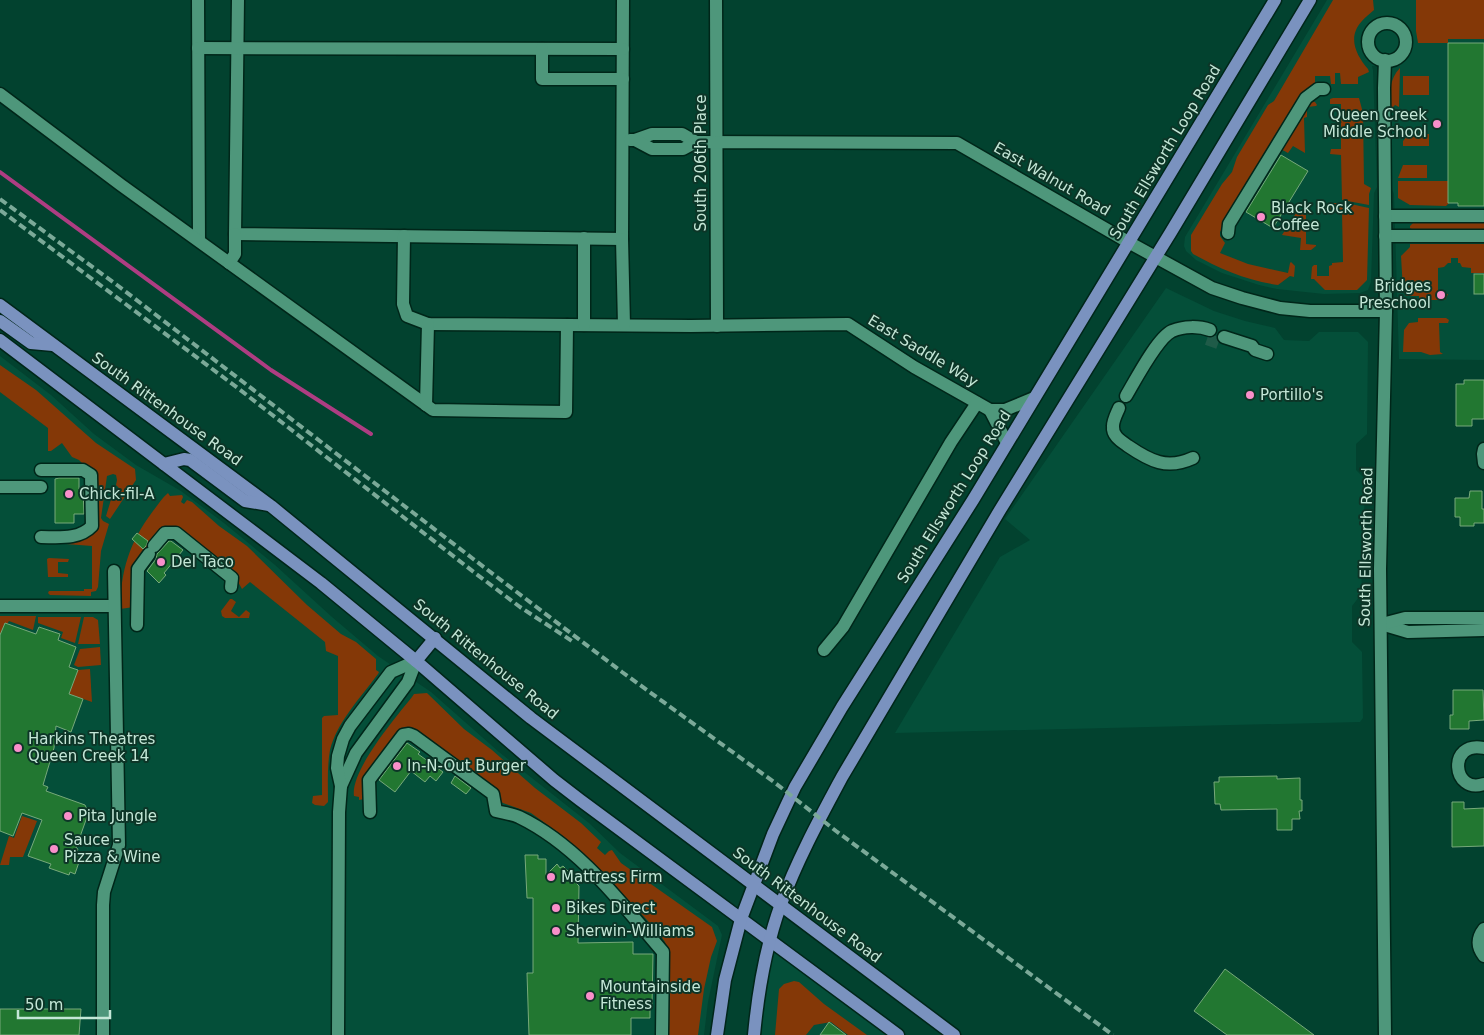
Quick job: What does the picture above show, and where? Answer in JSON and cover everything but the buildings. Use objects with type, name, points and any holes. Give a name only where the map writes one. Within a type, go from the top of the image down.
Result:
[{"type":"main road","name":"South Ellsworth Loop Road","points":[[717,1035],[725,980],[741,919],[774,834],[811,758],[1007,443],[1275,0]]},
{"type":"main road","points":[[754,1035],[760,989],[770,942],[781,905],[801,858],[842,777],[1000,510],[1310,0]]},
{"type":"main road","name":"South Rittenhouse Road","points":[[0,306],[271,506],[531,718],[954,1035]]},
{"type":"main road","points":[[0,321],[31,343],[53,345]]},
{"type":"main road","points":[[0,340],[321,583],[416,661],[554,780],[770,942],[898,1035]]},
{"type":"main road","points":[[164,464],[184,459],[190,460],[245,501],[271,506]]},
{"type":"main road","points":[[416,661],[435,638]]},
{"type":"street","points":[[198,0],[198,240]]},
{"type":"street","points":[[230,263],[235,254],[238,0]]},
{"type":"street","points":[[623,0],[623,79],[629,140],[622,239],[624,325]]},
{"type":"street","name":"South 206th Place","points":[[716,0],[717,326]]},
{"type":"street","points":[[198,48],[623,49]]},
{"type":"street","points":[[542,48],[542,79],[623,79]]},
{"type":"street","name":"South Ellsworth Road","points":[[1385,60],[1386,311],[1384,454],[1380,540],[1385,1035]]},
{"type":"street","points":[[1228,234],[1229,224],[1306,98],[1318,89],[1324,89]]},
{"type":"street","points":[[0,94],[433,410],[566,412],[567,325]]},
{"type":"street","name":"East Walnut Road","points":[[629,140],[652,134],[682,134],[696,142],[956,143],[1212,288],[1280,308],[1310,311],[1386,311]]},
{"type":"street","points":[[1385,216],[1484,216]]},
{"type":"street","points":[[235,234],[622,239]]},
{"type":"street","points":[[404,236],[403,304],[407,316],[428,324],[426,405]]},
{"type":"street","points":[[1385,236],[1484,236]]},
{"type":"street","points":[[584,238],[584,325]]},
{"type":"street","name":"East Saddle Way","points":[[428,324],[717,326],[848,324],[914,366],[990,410]]},
{"type":"street","points":[[1126,396],[1156,347],[1171,332],[1193,327],[1197,334],[1209,335]]},
{"type":"street","points":[[1222,340],[1250,352],[1261,352]]},
{"type":"street","points":[[1007,443],[990,410],[1005,410],[1034,398]]},
{"type":"street","points":[[824,650],[843,627],[951,442],[977,403]]},
{"type":"street","points":[[1119,408],[1112,425],[1118,439],[1150,460],[1182,463],[1193,458]]},
{"type":"street","points":[[1484,449],[1484,463]]},
{"type":"street","points":[[40,537],[76,536],[85,534],[92,526],[91,475],[84,470],[41,470]]},
{"type":"street","points":[[0,487],[41,487]]},
{"type":"street","points":[[138,625],[138,568],[165,533],[176,533],[232,578],[231,588]]},
{"type":"street","points":[[103,1035],[104,892],[119,845],[113,606],[114,571]]},
{"type":"street","points":[[0,606],[113,606]]},
{"type":"street","points":[[1381,624],[1405,618],[1484,618]]},
{"type":"street","points":[[1381,624],[1408,632],[1484,630]]},
{"type":"street","points":[[341,786],[356,753],[408,682],[416,661]]},
{"type":"street","points":[[338,1035],[339,812],[341,786],[337,768],[338,756],[350,726],[391,672],[416,661]]},
{"type":"street","points":[[370,812],[369,780],[403,735],[408,734],[414,736],[493,794],[496,811],[517,816],[561,842],[608,888],[663,952],[662,1035]]},
{"type":"street","points":[[1484,748],[1477,746],[1465,751],[1460,756],[1457,768],[1459,774],[1468,784],[1474,786],[1484,784]]},
{"type":"street","points":[[1484,929],[1478,940],[1478,946],[1484,956]]},
{"type":"shaded area","points":[[1327,0],[1484,0],[1484,360],[1399,359],[1394,194],[1391,187],[1390,65],[1372,66],[1377,187],[1374,193],[1371,282],[1368,290],[1360,293],[1324,294],[1277,289],[1222,273],[1196,260],[1186,251],[1184,246],[1185,237]]},
{"type":"shaded area","points":[[1333,0],[1373,0],[1374,10],[1357,27],[1354,40],[1357,52],[1369,72],[1358,77],[1358,84],[1341,84],[1340,73],[1335,73],[1335,84],[1331,84],[1330,76],[1315,76],[1315,85],[1301,99],[1220,232],[1220,236],[1225,243],[1220,253],[1248,264],[1288,273],[1291,262],[1295,266],[1294,277],[1290,276],[1278,285],[1245,277],[1213,265],[1193,254],[1191,251],[1191,235],[1222,184],[1232,172],[1237,157],[1268,105],[1274,101]]},
{"type":"shaded area","points":[[1416,0],[1484,0],[1484,39],[1448,39],[1448,43],[1418,43]]},
{"type":"shaded area","points":[[1400,68],[1399,107],[1395,105],[1391,109],[1389,99],[1390,87]]},
{"type":"shaded area","points":[[1403,76],[1429,76],[1429,95],[1403,95]]},
{"type":"shaded area","points":[[1359,98],[1363,113],[1364,184],[1371,188],[1369,205],[1342,200],[1341,155],[1330,154],[1331,149],[1341,149],[1341,104],[1330,104],[1330,99]]},
{"type":"shaded area","points":[[1311,101],[1317,105],[1307,107],[1307,117],[1304,118],[1305,153],[1293,146],[1288,153],[1279,148],[1307,103]]},
{"type":"shaded area","points":[[1409,134],[1429,134],[1429,146],[1403,146],[1403,141]]},
{"type":"shaded area","points":[[1403,165],[1427,165],[1427,178],[1398,178]]},
{"type":"shaded area","points":[[1398,181],[1448,181],[1449,203],[1446,206],[1410,205],[1398,198]]},
{"type":"shaded area","points":[[1331,203],[1346,203],[1369,208],[1367,280],[1357,290],[1325,290],[1314,279],[1311,279],[1312,267],[1314,265],[1317,265],[1317,276],[1329,276],[1329,266],[1332,263],[1343,262],[1342,212],[1330,211]]},
{"type":"shaded area","points":[[1296,213],[1306,213],[1306,244],[1316,245],[1311,250],[1300,250],[1301,238],[1282,235]]},
{"type":"shaded area","points":[[1413,223],[1484,223],[1484,230],[1413,230],[1410,226]]},
{"type":"shaded area","points":[[1410,244],[1484,244],[1484,273],[1471,273],[1471,268],[1462,267],[1458,263],[1458,258],[1451,258],[1451,263],[1438,268],[1438,294],[1448,294],[1445,300],[1419,300],[1419,296],[1406,296],[1403,290],[1401,256],[1410,247]]},
{"type":"shaded area","name":"Portillo's","points":[[1166,288],[1214,311],[1275,328],[1284,340],[1309,341],[1319,332],[1358,332],[1368,342],[1367,434],[1356,444],[1356,470],[1366,480],[1361,561],[1362,596],[1352,606],[1352,642],[1362,652],[1363,718],[1360,722],[895,733],[1000,557],[1030,540],[1005,519]]},
{"type":"shaded area","points":[[1418,318],[1446,318],[1449,320],[1448,323],[1439,323],[1440,352],[1443,354],[1430,355],[1421,352],[1403,352],[1404,330],[1409,323],[1418,322]]},
{"type":"shaded area","points":[[0,356],[51,395],[94,434],[136,465],[181,491],[224,523],[275,565],[378,656],[431,692],[499,752],[589,823],[620,853],[718,926],[722,935],[708,1002],[704,1035],[0,1035]]},
{"type":"shaded area","points":[[0,365],[36,390],[96,443],[135,469],[136,480],[110,519],[106,516],[113,493],[119,490],[119,488],[116,485],[116,475],[107,476],[101,518],[109,524],[101,551],[98,587],[96,591],[91,592],[91,596],[50,595],[48,593],[49,591],[84,591],[84,589],[92,589],[92,546],[53,543],[80,540],[93,533],[86,467],[79,460],[72,457],[62,443],[48,451],[48,428],[0,392]]},
{"type":"shaded area","points":[[168,493],[170,496],[182,495],[181,502],[184,504],[187,500],[192,502],[219,526],[247,546],[307,605],[341,634],[356,642],[376,659],[378,674],[350,710],[333,740],[328,763],[328,802],[324,806],[312,803],[313,796],[322,795],[322,718],[324,716],[338,715],[338,656],[326,651],[325,642],[250,582],[242,589],[237,580],[176,529],[161,531],[135,565],[134,607],[120,609],[122,582],[132,546],[145,523]]},
{"type":"shaded area","points":[[47,559],[69,559],[68,562],[58,562],[58,573],[68,574],[68,577],[48,577]]},
{"type":"shaded area","points":[[230,599],[236,602],[231,611],[239,617],[246,610],[250,613],[249,618],[225,618],[222,616],[221,611]]},
{"type":"shaded area","points":[[0,616],[36,616],[33,630],[9,621],[7,624],[5,623],[0,635]]},
{"type":"shaded area","points":[[38,617],[81,617],[75,643],[61,638],[63,632],[38,623]]},
{"type":"shaded area","points":[[84,617],[93,617],[98,620],[100,644],[78,644]]},
{"type":"shaded area","points":[[100,647],[101,665],[78,667],[74,665],[80,649]]},
{"type":"shaded area","points":[[90,669],[92,702],[69,694],[78,670]]},
{"type":"shaded area","points":[[427,693],[464,729],[492,750],[535,788],[581,823],[601,842],[597,848],[605,855],[612,850],[621,863],[712,927],[717,941],[711,957],[704,989],[698,1035],[669,1035],[670,961],[665,942],[658,932],[612,882],[563,836],[531,813],[503,803],[405,729],[364,799],[359,800],[359,797],[354,796],[355,785],[366,759],[414,694]]},
{"type":"shaded area","points":[[22,816],[37,821],[23,857],[10,857],[9,865],[0,865],[9,836],[14,838]]},
{"type":"shaded area","points":[[770,942],[898,1035],[754,1035]]},
{"type":"shaded area","points":[[794,981],[799,982],[824,1004],[867,1035],[848,1035],[831,1022],[814,1025],[806,1035],[775,1035],[779,989],[784,984]]},
{"type":"waterway","points":[[0,172],[271,370],[371,434]]},
{"type":"tunnel","points":[[1207,339],[1221,344]]},
{"type":"railway","points":[[0,199],[117,285],[622,672],[774,782],[836,831],[1113,1035]]},
{"type":"railway","points":[[0,210],[239,389],[520,607],[575,643]]},
{"type":"place","name":"Queen Creek Middle School","points":[[1437,124]]},
{"type":"place","name":"Black Rock Coffee","points":[[1261,217]]},
{"type":"place","name":"Bridges Preschool","points":[[1441,295]]},
{"type":"place","name":"Portillo's","points":[[1250,395]]},
{"type":"place","name":"Chick-fil-A","points":[[69,494]]},
{"type":"place","name":"Del Taco","points":[[161,562]]},
{"type":"place","name":"Harkins Theatres Queen Creek 14","points":[[18,748]]},
{"type":"place","name":"In-N-Out Burger","points":[[397,766]]},
{"type":"place","name":"Pita Jungle","points":[[68,816]]},
{"type":"place","name":"Sauce - Pizza & Wine","points":[[54,849]]},
{"type":"place","name":"Mattress Firm","points":[[551,877]]},
{"type":"place","name":"Bikes Direct","points":[[556,908]]},
{"type":"place","name":"Sherwin-Williams","points":[[556,931]]},
{"type":"place","name":"Mountainside Fitness","points":[[590,996]]}]
